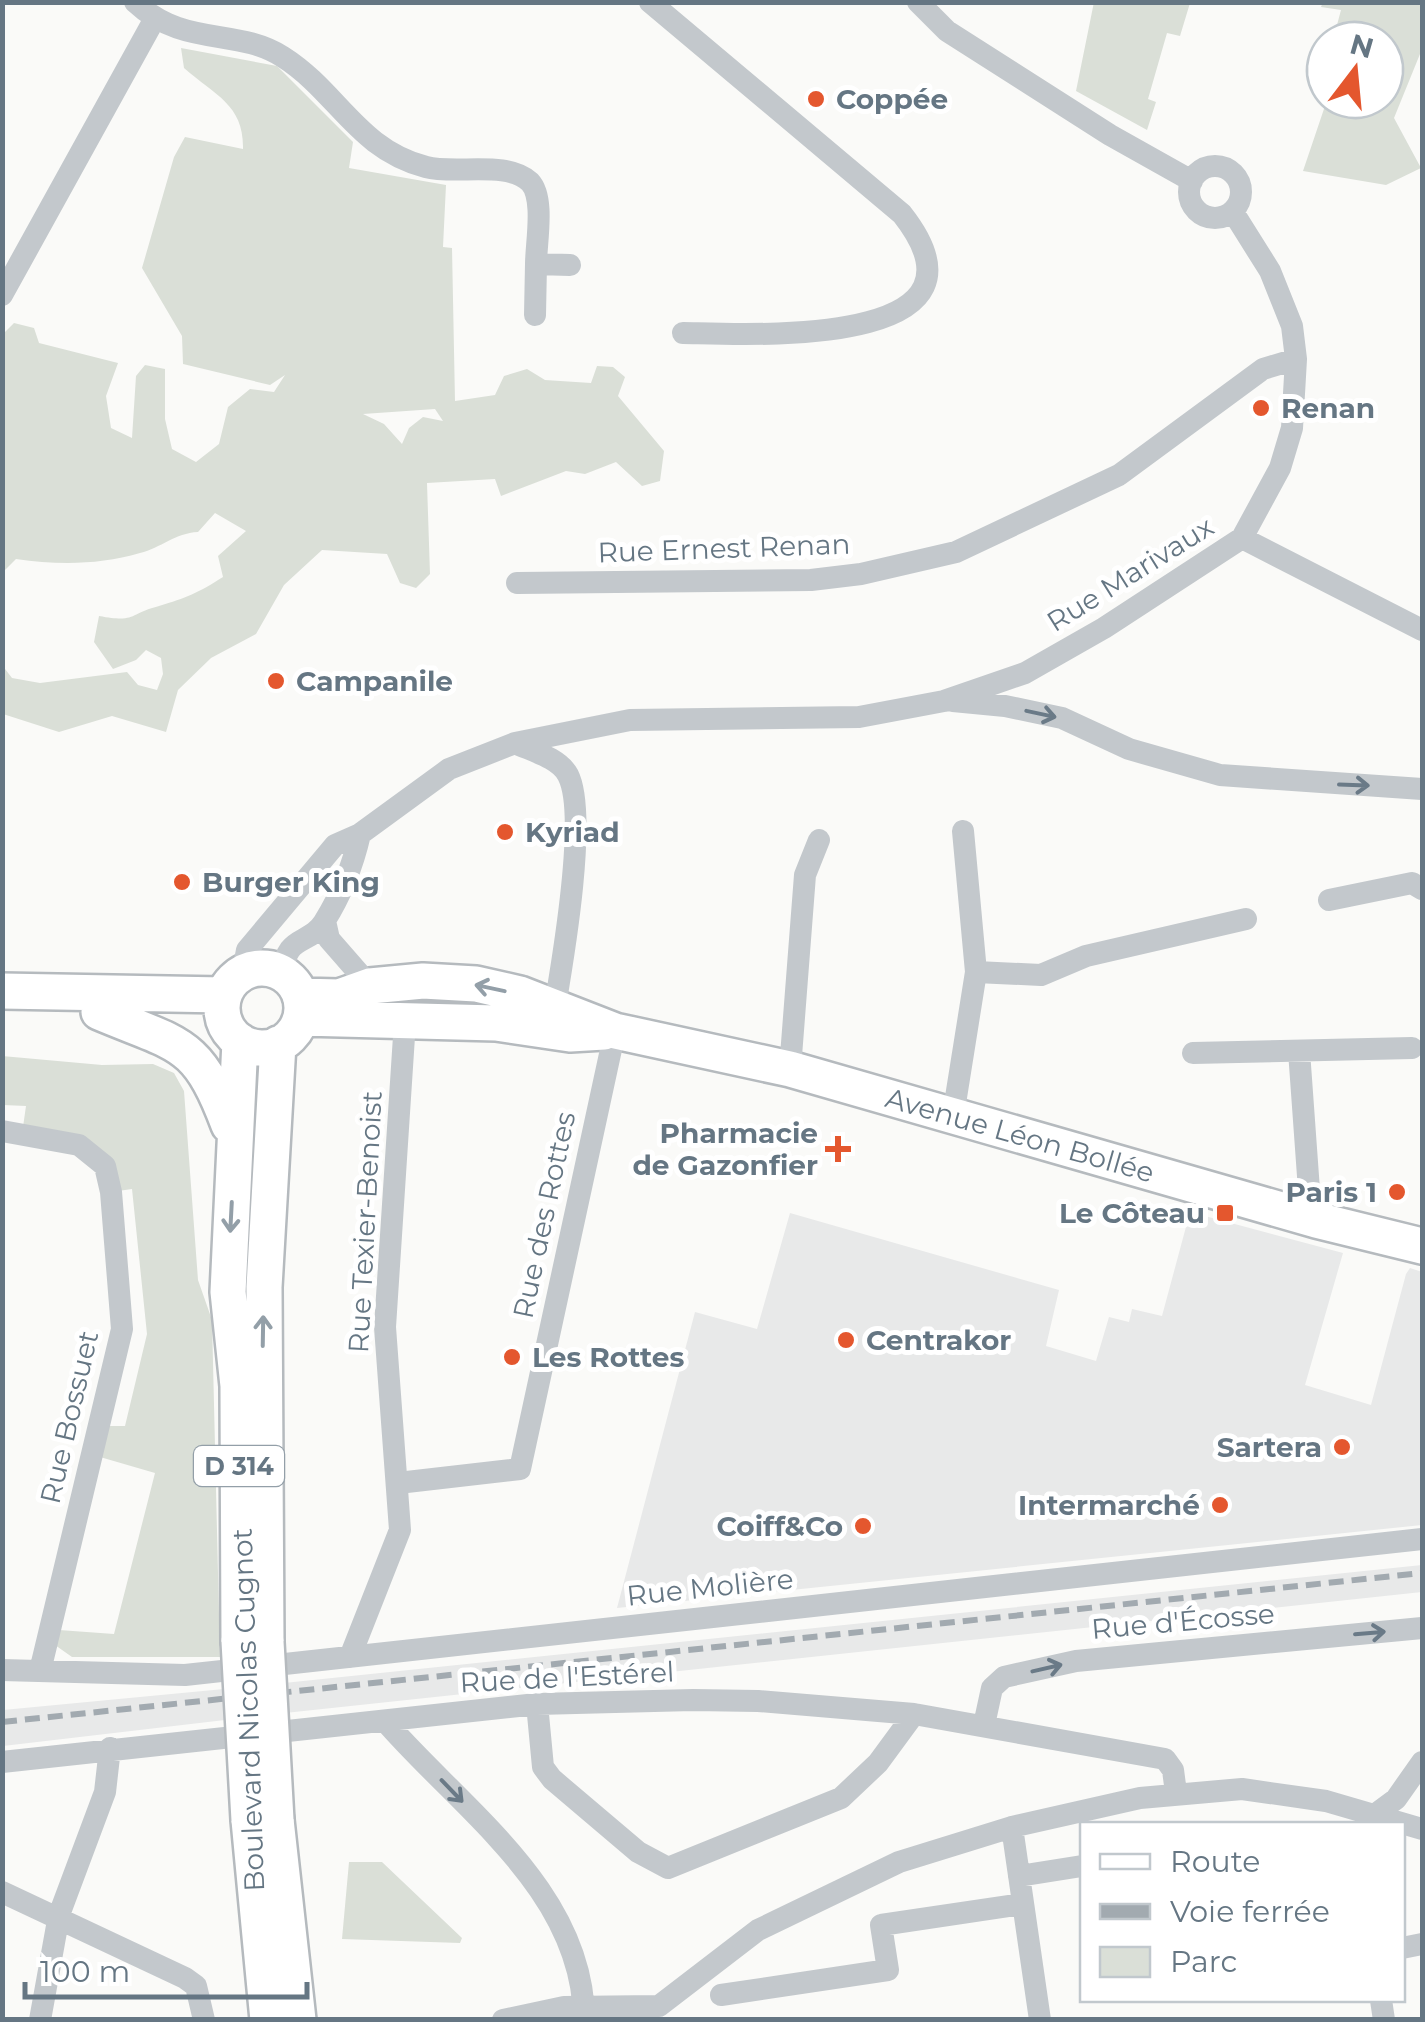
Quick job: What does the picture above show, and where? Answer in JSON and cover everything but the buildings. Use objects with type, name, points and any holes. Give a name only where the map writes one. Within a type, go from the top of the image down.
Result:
[{"type":"main road","name":"Avenue Léon Bollée","points":[[232,1006],[260,968],[290,1008],[406,1020],[496,1023],[570,1034],[615,1030]]},
{"type":"main road","name":"Avenue Léon Bollée","points":[[232,1006],[260,1048],[290,1008],[370,986],[423,981],[476,984],[555,1006],[615,1030],[790,1069],[1316,1220],[1422,1246]]},
{"type":"main road","name":"Avenue Léon Bollée","points":[[2,990],[232,1006]]},
{"type":"main road","name":"Avenue Léon Bollée","points":[[2,1010],[98,1012],[232,1006]]},
{"type":"main road","name":"Boulevard Nicolas Cugnot","points":[[232,1006],[235,1142],[228,1292],[238,1386],[262,1820],[268,2020]]},
{"type":"main road","name":"Boulevard Nicolas Cugnot","points":[[252,1641],[264,1287],[290,1008]]},
{"type":"main road","name":"Avenue Léon Bollée","points":[[98,1012],[197,1058],[212,1079],[235,1142]]},
{"type":"main road","name":"Boulevard Nicolas Cugnot","points":[[262,1820],[298,2020]]},
{"type":"street","points":[[135,2],[154,20],[170,28],[281,55],[391,156],[431,168],[512,173],[527,179],[536,191],[534,315]]},
{"type":"street","points":[[650,2],[902,214],[917,233],[927,258],[924,279],[914,298],[889,316],[856,327],[812,335],[682,333]]},
{"type":"street","points":[[918,2],[946,30],[976,50],[1192,181]]},
{"type":"street","points":[[2,295],[154,20]]},
{"type":"street","points":[[1212,166],[1229,170],[1242,192],[1233,212],[1217,219],[1200,214],[1190,198],[1192,181],[1212,166]]},
{"type":"street","name":"Rue Marivaux","points":[[944,701],[1024,674],[1104,628],[1242,538],[1280,468],[1292,428],[1296,359],[1292,326],[1270,271],[1233,212]]},
{"type":"street","points":[[536,264],[570,265]]},
{"type":"street","name":"Rue Ernest Renan","points":[[517,583],[811,580],[956,552],[1119,476],[1263,369],[1296,359]]},
{"type":"street","points":[[1242,538],[1422,630]]},
{"type":"street","points":[[232,1006],[247,950],[335,845],[360,834],[449,769],[515,743],[630,720],[859,717],[944,701],[1006,706],[1062,718],[1129,749],[1220,775],[1422,789]]},
{"type":"street","points":[[515,743],[556,762],[567,774],[575,802],[566,950],[555,1006]]},
{"type":"street","points":[[953,1116],[976,972],[963,831]]},
{"type":"street","points":[[290,1008],[291,946],[324,922],[354,862],[360,834]]},
{"type":"street","points":[[790,1069],[805,875],[819,840]]},
{"type":"street","points":[[1329,900],[1412,882],[1422,889]]},
{"type":"street","points":[[976,972],[1041,975],[1086,956],[1246,918]]},
{"type":"street","points":[[324,922],[329,939],[370,986]]},
{"type":"street","name":"Rue Texier-Benoist","points":[[350,1657],[400,1530],[386,1328],[406,1020]]},
{"type":"street","name":"Rue des Rottes","points":[[398,1483],[520,1469],[615,1030]]},
{"type":"street","points":[[1193,1053],[1412,1048]]},
{"type":"street","points":[[1299,1051],[1309,1190],[1316,1220]]},
{"type":"street","name":"Rue Bossuet","points":[[2,1131],[78,1144],[105,1166],[112,1192],[122,1329],[40,1671]]},
{"type":"street","name":"Rue Molière","points":[[2,1670],[186,1675],[1422,1540]]},
{"type":"street","name":"Rue d'Écosse","points":[[984,1725],[992,1688],[1004,1677],[1076,1661],[1422,1628]]},
{"type":"street","name":"Rue de l'Estérel","points":[[2,1762],[537,1704],[758,1700],[914,1714],[1132,1753],[1170,1764],[1164,1795]]},
{"type":"street","points":[[537,1704],[543,1767],[552,1779],[638,1852],[668,1868],[841,1798],[878,1763],[914,1714]]},
{"type":"street","points":[[385,1720],[540,1889],[572,1956],[584,2014]]},
{"type":"street","points":[[40,2020],[59,1916],[105,1792],[110,1748]]},
{"type":"street","points":[[503,2020],[564,2007],[584,2014],[660,2013],[758,1930],[832,1890],[899,1862],[1012,1828],[1164,1795],[1242,1788],[1326,1801],[1369,1820],[1396,1799],[1422,1762]]},
{"type":"street","points":[[1012,1828],[1040,2020]]},
{"type":"street","points":[[1019,1876],[1080,1866]]},
{"type":"street","points":[[2,1892],[184,1978],[196,1986],[204,2020]]},
{"type":"street","points":[[721,1995],[888,1970],[882,1925],[1022,1904]]},
{"type":"shaded area","points":[[1190,1212],[1343,1253],[1305,1385],[1371,1405],[1406,1274],[1410,1268],[1422,1272],[1422,1525],[617,1608],[695,1312],[757,1329],[790,1213],[1059,1290],[1046,1346],[1096,1361],[1109,1317],[1129,1322],[1132,1309],[1162,1316]]},
{"type":"shaded area","points":[[1422,1565],[1422,1592],[285,1713],[284,1683]]},
{"type":"shaded area","points":[[224,1689],[225,1720],[3,1746],[3,1710]]},
{"type":"green space","points":[[1094,2],[1190,3],[1180,36],[1167,33],[1148,99],[1156,102],[1147,130],[1076,91]]},
{"type":"green space","points":[[1323,2],[1422,3],[1422,57],[1420,54],[1405,91],[1405,20],[1338,20],[1341,10],[1321,7]]},
{"type":"green space","points":[[181,48],[277,66],[353,142],[349,168],[446,185],[443,247],[452,248],[455,401],[495,395],[504,376],[527,369],[545,380],[591,383],[597,366],[613,367],[625,377],[618,396],[664,451],[660,481],[642,486],[616,462],[585,474],[566,471],[501,496],[495,479],[427,483],[430,574],[416,588],[400,583],[387,554],[322,550],[284,585],[256,634],[211,658],[178,690],[166,732],[112,716],[59,732],[3,714],[2,665],[12,678],[40,683],[127,672],[138,685],[157,690],[163,674],[161,658],[146,650],[136,660],[113,669],[94,642],[99,616],[127,618],[206,587],[223,577],[218,556],[246,531],[215,513],[198,532],[140,553],[78,563],[16,559],[3,572],[2,335],[14,323],[34,328],[39,343],[118,363],[106,396],[111,428],[132,438],[136,376],[145,365],[165,369],[165,419],[172,449],[196,462],[219,444],[228,407],[250,389],[274,392],[285,375],[270,385],[183,364],[182,336],[142,268],[174,157],[185,137],[243,149],[239,122],[233,111],[184,68]],"holes":[[[435,409],[443,421],[423,417],[409,428],[402,444],[384,424],[363,414]]]},
{"type":"green space","points":[[1320,120],[1395,120],[1421,168],[1386,185],[1303,171]]},
{"type":"green space","points":[[2,1056],[102,1065],[153,1064],[174,1073],[184,1091],[198,1280],[212,1320],[220,1657],[72,1657],[55,1645],[59,1630],[114,1634],[155,1473],[100,1457],[108,1426],[125,1426],[147,1334],[132,1189],[111,1192],[105,1166],[22,1134],[26,1106],[3,1105]]},
{"type":"green space","points":[[349,1862],[382,1862],[462,1938],[460,1943],[342,1939]]},
{"type":"railway","points":[[2,1722],[1422,1573]]},
{"type":"place","name":"Coppée","points":[[816,99]]},
{"type":"place","name":"Renan","points":[[1261,408]]},
{"type":"place","name":"Campanile","points":[[276,681]]},
{"type":"place","name":"Kyriad","points":[[505,832]]},
{"type":"place","name":"Burger King","points":[[182,882]]},
{"type":"place","name":"Pharmacie de Gazonfier","points":[[838,1149]]},
{"type":"place","name":"Paris 1","points":[[1397,1192]]},
{"type":"place","name":"Le Côteau","points":[[1225,1213]]},
{"type":"place","name":"Centrakor","points":[[846,1340]]},
{"type":"place","name":"Les Rottes","points":[[512,1357]]},
{"type":"place","name":"Sartera","points":[[1342,1447]]},
{"type":"place","name":"Intermarché","points":[[1220,1505]]},
{"type":"place","name":"Coiff&Co","points":[[863,1526]]}]
